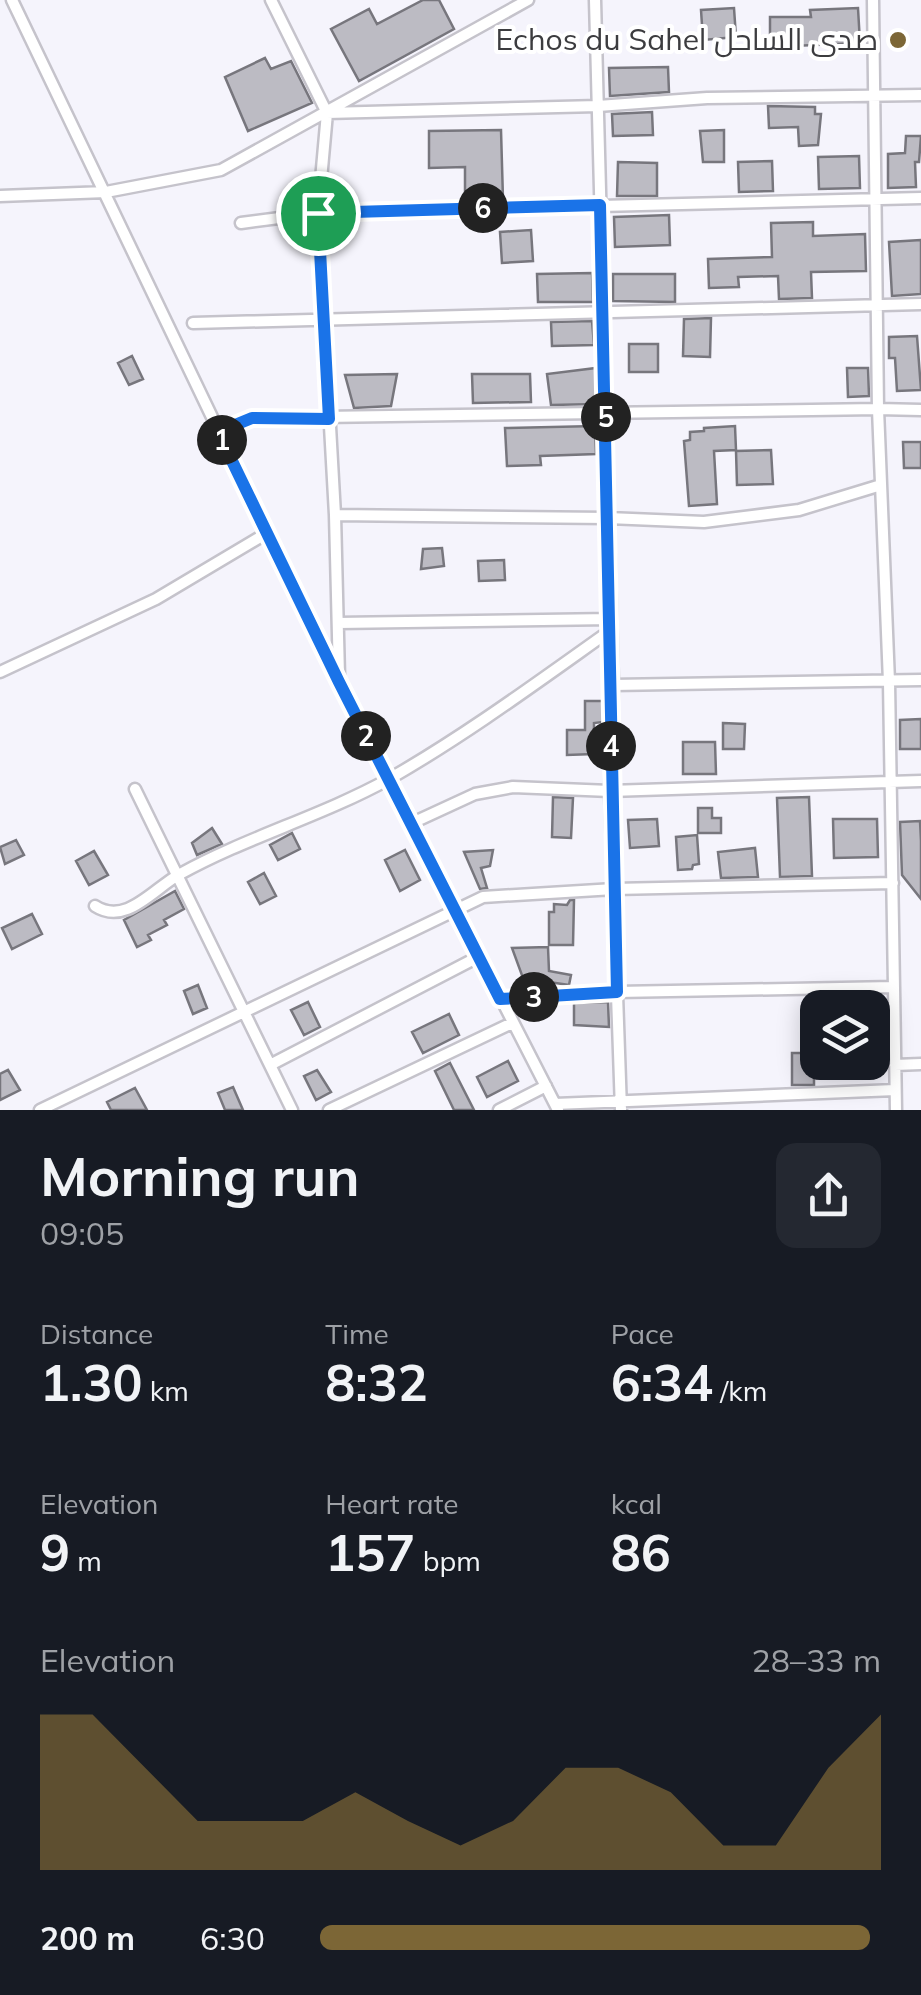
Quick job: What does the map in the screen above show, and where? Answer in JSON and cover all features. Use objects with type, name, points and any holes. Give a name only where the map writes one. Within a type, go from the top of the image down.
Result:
[{"type":"street","points":[[12,0],[339,682],[556,1107],[895,1090]]},
{"type":"street","points":[[272,0],[327,112],[318,213],[335,515],[339,682]]},
{"type":"street","points":[[595,0],[613,684],[610,791],[621,1105]]},
{"type":"street","points":[[873,0],[874,305],[889,682],[896,1110]]},
{"type":"street","points":[[0,196],[106,192],[220,170],[525,1]]},
{"type":"street","points":[[327,112],[598,106],[707,98],[921,95]]},
{"type":"street","points":[[241,223],[318,213],[921,198]]},
{"type":"street","points":[[193,323],[921,304]]},
{"type":"street","points":[[218,432],[252,418],[921,410]]},
{"type":"street","points":[[335,515],[704,522],[799,510],[881,485]]},
{"type":"street","points":[[0,672],[156,599],[268,533]]},
{"type":"street","points":[[338,622],[611,625]]},
{"type":"street","points":[[95,906],[106,913],[122,913],[180,874],[388,779],[509,702],[611,625]]},
{"type":"street","points":[[613,684],[921,680]]},
{"type":"street","points":[[410,824],[475,794],[512,788],[610,791],[921,781]]},
{"type":"street","points":[[135,789],[180,874],[292,1110]]},
{"type":"street","points":[[46,1109],[243,1010],[483,897],[614,889],[892,883]]},
{"type":"street","points":[[270,1065],[478,956]]},
{"type":"street","points":[[500,999],[617,992],[894,987]]},
{"type":"street","points":[[329,1110],[512,1022]]},
{"type":"street","points":[[895,1065],[921,1064]]},
{"type":"street","points":[[499,1110],[546,1086]]},
{"type":"building","points":[[423,0],[439,0],[454,29],[359,81],[331,29],[369,9],[377,24]]},
{"type":"building","points":[[734,8],[736,37],[703,40],[701,10]]},
{"type":"building","points":[[858,8],[860,43],[770,47],[770,17],[811,17],[810,10]]},
{"type":"building","points":[[265,58],[271,69],[291,61],[312,103],[248,131],[225,77]]},
{"type":"building","points":[[668,67],[669,92],[610,96],[609,68]]},
{"type":"building","points":[[768,106],[815,107],[815,114],[821,114],[818,145],[799,146],[798,127],[769,128]]},
{"type":"building","points":[[652,112],[653,135],[613,136],[612,114]]},
{"type":"building","points":[[501,130],[503,199],[465,200],[465,167],[429,168],[429,131]]},
{"type":"building","points":[[724,130],[724,162],[703,162],[700,131]]},
{"type":"building","points":[[906,136],[921,136],[919,162],[915,162],[916,187],[888,188],[888,154],[905,153]]},
{"type":"building","points":[[859,156],[860,188],[819,189],[818,157]]},
{"type":"building","points":[[772,161],[773,191],[739,192],[738,162]]},
{"type":"building","points":[[618,162],[657,163],[657,196],[617,196]]},
{"type":"building","points":[[669,215],[670,245],[615,247],[614,217]]},
{"type":"building","points":[[813,222],[813,236],[865,234],[866,271],[811,272],[812,298],[779,299],[778,276],[738,277],[739,287],[709,288],[708,259],[772,257],[771,223]]},
{"type":"building","points":[[531,230],[533,261],[502,263],[500,232]]},
{"type":"building","points":[[921,240],[921,294],[892,296],[889,242]]},
{"type":"building","points":[[592,273],[593,302],[538,302],[537,274]]},
{"type":"building","points":[[613,274],[675,274],[675,302],[613,301]]},
{"type":"building","points":[[711,318],[710,357],[683,356],[684,319]]},
{"type":"building","points":[[592,321],[594,345],[552,346],[551,322]]},
{"type":"building","points":[[917,336],[921,390],[897,391],[895,358],[889,358],[889,337]]},
{"type":"building","points":[[629,344],[658,344],[658,372],[629,372]]},
{"type":"building","points":[[132,356],[143,379],[129,385],[118,363]]},
{"type":"building","points":[[596,368],[597,404],[551,405],[547,374]]},
{"type":"building","points":[[847,368],[868,368],[869,396],[848,397]]},
{"type":"building","points":[[397,374],[391,406],[354,408],[345,375]]},
{"type":"building","points":[[472,374],[530,374],[531,402],[473,403]]},
{"type":"building","points":[[595,426],[596,454],[540,456],[541,465],[507,466],[505,428]]},
{"type":"building","points":[[735,426],[736,450],[714,451],[717,504],[689,506],[684,441],[690,440],[690,432]]},
{"type":"building","points":[[903,442],[921,442],[921,468],[904,468]]},
{"type":"building","points":[[771,450],[773,484],[737,485],[736,451]]},
{"type":"building","points":[[442,548],[444,566],[421,569],[423,549]]},
{"type":"building","points":[[504,560],[505,580],[479,581],[478,561]]},
{"type":"building","points":[[585,701],[604,701],[603,722],[594,723],[594,754],[567,755],[567,730],[585,730]]},
{"type":"building","points":[[921,719],[921,749],[900,749],[900,720]]},
{"type":"building","points":[[723,723],[745,724],[744,749],[723,749]]},
{"type":"building","points":[[683,742],[715,742],[716,774],[683,774]]},
{"type":"building","points":[[553,797],[573,798],[571,838],[552,837]]},
{"type":"building","points":[[809,797],[812,876],[780,877],[777,798]]},
{"type":"building","points":[[698,808],[712,808],[712,818],[721,818],[721,833],[698,833]]},
{"type":"building","points":[[657,819],[659,846],[630,848],[628,820]]},
{"type":"building","points":[[833,819],[877,819],[878,857],[834,858]]},
{"type":"building","points":[[920,821],[921,899],[902,875],[900,822]]},
{"type":"building","points":[[212,828],[222,844],[197,855],[192,843]]},
{"type":"building","points":[[292,833],[300,849],[278,860],[270,845]]},
{"type":"building","points":[[697,835],[699,864],[678,870],[676,837]]},
{"type":"building","points":[[16,840],[24,855],[5,864],[0,847]]},
{"type":"building","points":[[755,848],[758,877],[721,878],[718,852]]},
{"type":"building","points":[[405,850],[420,880],[400,891],[385,860]]},
{"type":"building","points":[[493,850],[490,866],[481,868],[487,888],[480,889],[464,852]]},
{"type":"building","points":[[94,851],[108,875],[89,885],[76,861]]},
{"type":"building","points":[[264,873],[276,896],[260,904],[248,882]]},
{"type":"building","points":[[175,891],[184,909],[164,920],[167,925],[148,935],[151,940],[137,947],[124,920]]},
{"type":"building","points":[[574,900],[573,945],[549,945],[549,912],[554,912],[554,904],[567,905]]},
{"type":"building","points":[[32,914],[42,934],[12,949],[2,928]]},
{"type":"building","points":[[548,947],[549,971],[571,975],[569,985],[549,982],[550,987],[527,989],[512,948]]},
{"type":"building","points":[[198,985],[207,1008],[193,1014],[184,991]]},
{"type":"building","points":[[308,1002],[320,1027],[304,1035],[291,1010]]},
{"type":"building","points":[[608,1002],[609,1027],[574,1025],[574,1003]]},
{"type":"building","points":[[449,1014],[459,1035],[423,1053],[412,1032]]},
{"type":"building","points":[[792,1053],[800,1053],[800,1080],[814,1080],[814,1085],[792,1085]]},
{"type":"building","points":[[508,1061],[518,1081],[487,1097],[477,1077]]},
{"type":"building","points":[[450,1063],[474,1110],[454,1110],[435,1071]]},
{"type":"building","points":[[8,1070],[20,1090],[0,1100],[0,1074]]},
{"type":"building","points":[[317,1070],[331,1092],[316,1100],[304,1076]]},
{"type":"building","points":[[233,1087],[243,1110],[225,1110],[218,1093]]},
{"type":"building","points":[[135,1088],[147,1110],[111,1110],[107,1102]]},
{"type":"place","name":"Echos du Sahel صدى الساحل","points":[[898,40]]},
{"type":"route","points":[[600,205],[617,992],[500,999],[218,432],[252,418],[329,419],[318,213],[600,205]]}]
